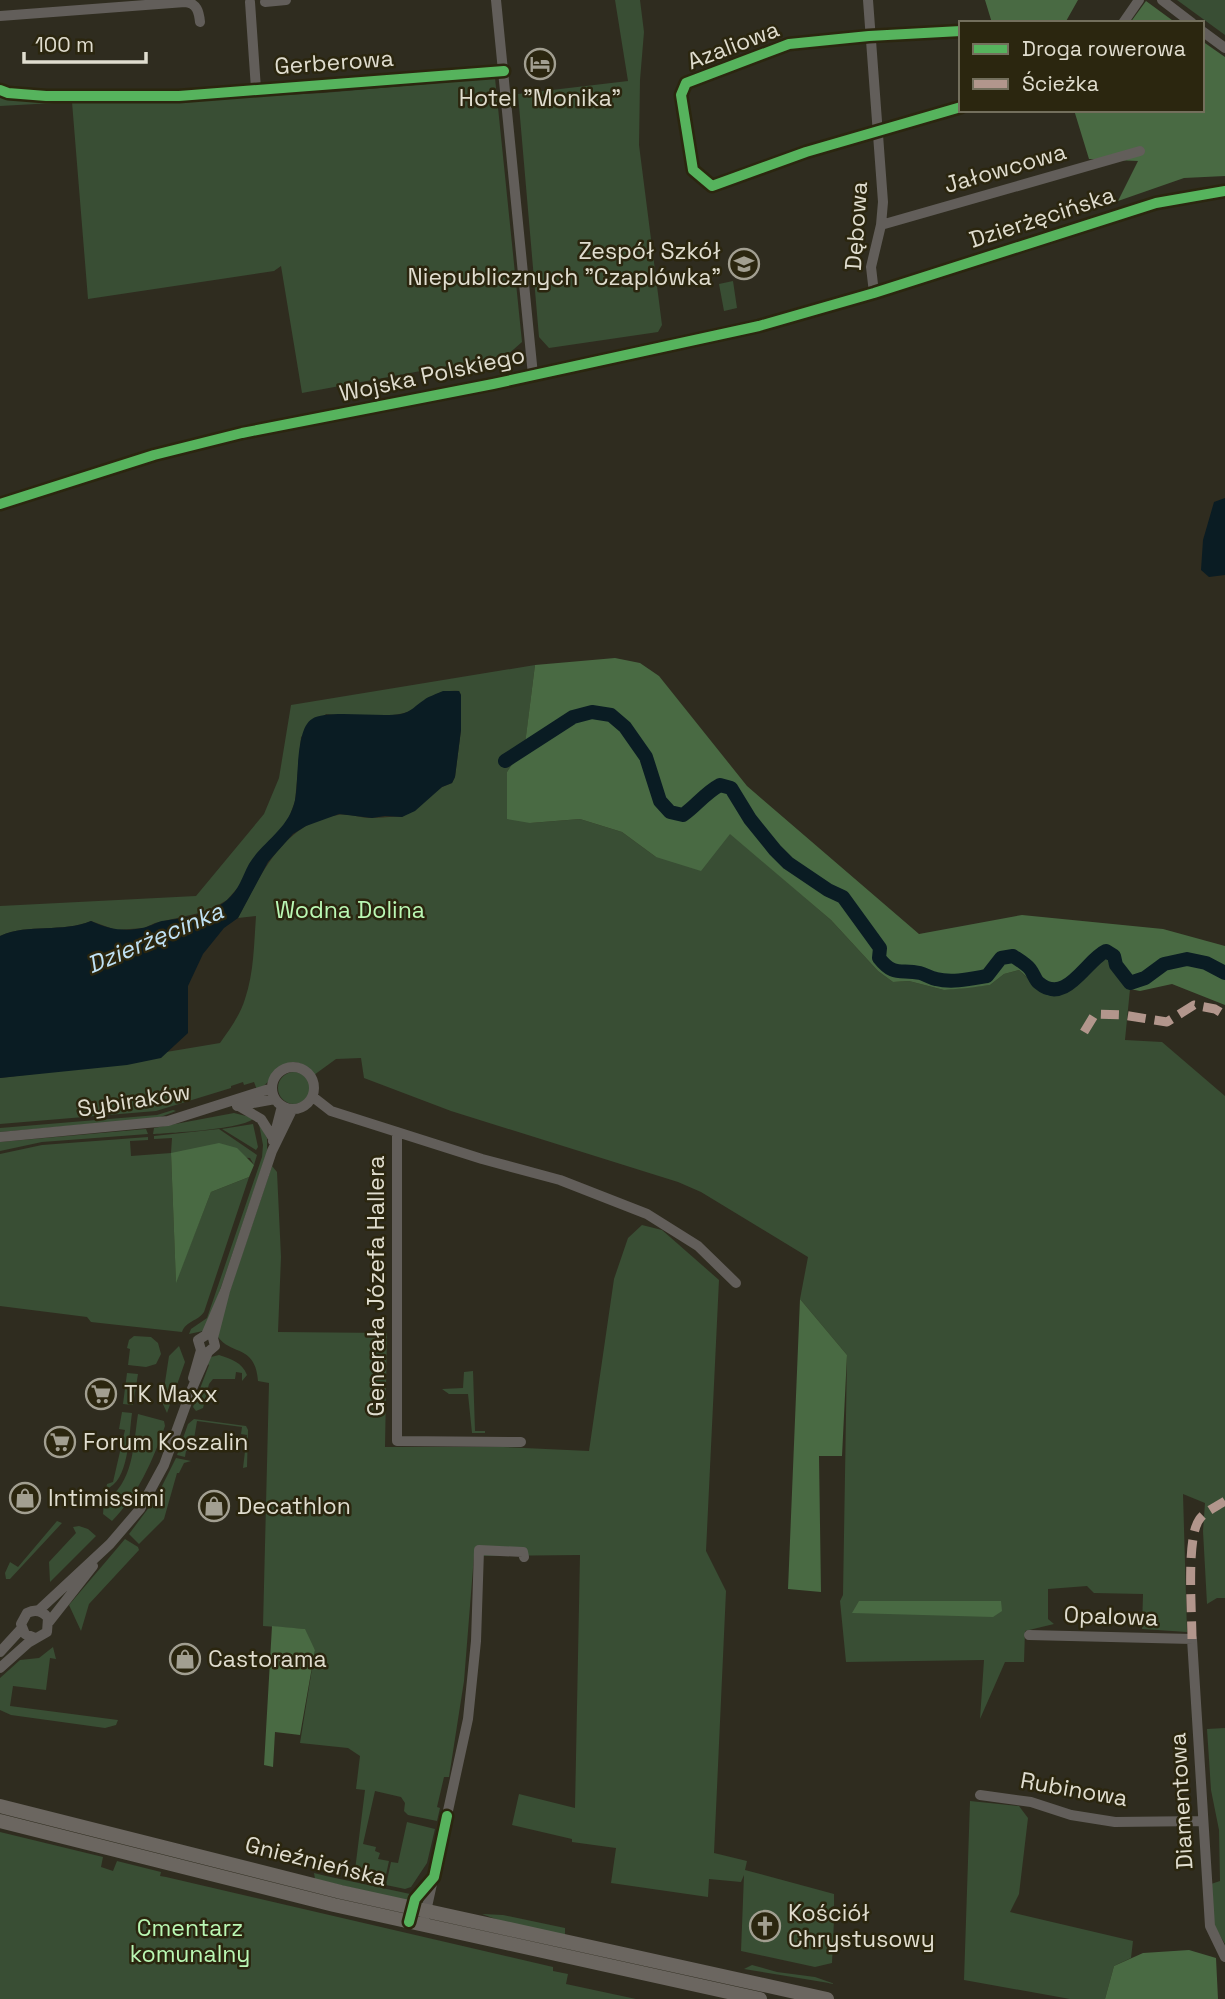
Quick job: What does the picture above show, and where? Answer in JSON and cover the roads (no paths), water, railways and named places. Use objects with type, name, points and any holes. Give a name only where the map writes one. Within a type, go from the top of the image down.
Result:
[{"type":"main road","name":"Gnieźnieńska","points":[[0,1806],[309,1884],[418,1916],[761,1999]]},
{"type":"main road","name":"Gnieźnieńska","points":[[0,1821],[306,1899],[418,1916],[827,1999]]},
{"type":"street","points":[[265,2],[286,0]]},
{"type":"street","points":[[496,0],[533,374]]},
{"type":"street","name":"Dębowa","points":[[868,0],[883,202],[881,225],[871,267],[874,293]]},
{"type":"street","points":[[1124,21],[1139,0]]},
{"type":"street","points":[[1162,0],[1189,21]]},
{"type":"street","points":[[0,16],[185,2],[194,5],[200,22]]},
{"type":"street","points":[[250,2],[256,89]]},
{"type":"street","points":[[869,36],[959,31]]},
{"type":"street","points":[[1204,32],[1225,48]]},
{"type":"street","name":"Azaliowa","points":[[869,36],[789,44],[686,83],[681,95],[693,170],[712,186],[806,152],[877,132]]},
{"type":"street","name":"Gerberowa","points":[[0,90],[19,94],[179,96],[504,71]]},
{"type":"street","points":[[877,132],[959,108]]},
{"type":"street","name":"Jałowcowa","points":[[881,225],[1140,151]]},
{"type":"street","name":"Dzierżęcińska","points":[[874,293],[1156,202],[1225,191]]},
{"type":"street","name":"Wojska Polskiego","points":[[0,504],[153,455],[242,433],[759,326],[874,293]]},
{"type":"street","points":[[0,1668],[35,1638],[45,1634],[49,1622],[140,1509],[157,1481],[204,1351],[215,1346],[210,1336],[272,1151],[280,1101],[274,1078],[290,1067],[300,1068],[312,1077],[315,1087],[313,1097],[302,1108],[280,1101],[237,1105],[193,1115]]},
{"type":"street","points":[[313,1097],[331,1111],[559,1180],[647,1214],[698,1246],[736,1283]]},
{"type":"street","points":[[272,1151],[280,1101]]},
{"type":"street","name":"Sybiraków","points":[[0,1137],[149,1124],[280,1101]]},
{"type":"street","points":[[237,1105],[261,1119],[273,1138]]},
{"type":"street","name":"Generała Józefa Hallera","points":[[397,1132],[397,1441],[522,1441]]},
{"type":"street","points":[[38,1611],[110,1544]]},
{"type":"street","points":[[418,1916],[415,1899],[434,1877],[468,1719],[476,1641],[479,1550],[523,1552],[524,1557]]},
{"type":"street","points":[[0,1652],[22,1628],[24,1616],[29,1612],[38,1611],[45,1614],[49,1622]]},
{"type":"street","points":[[22,1628],[25,1634],[35,1638]]},
{"type":"street","name":"Opalowa","points":[[1029,1634],[1192,1639]]},
{"type":"street","name":"Diamentowa","points":[[1192,1639],[1209,1926],[1225,1957]]},
{"type":"street","name":"Rubinowa","points":[[980,1795],[1031,1802],[1071,1815],[1115,1822],[1203,1821]]},
{"type":"water","points":[[1225,498],[1225,575],[1209,577],[1201,570],[1203,540],[1214,502]]},
{"type":"water","name":"Wodna Dolina","points":[[443,691],[459,691],[461,695],[461,730],[452,783],[442,787],[415,811],[402,817],[372,818],[339,814],[306,826],[293,834],[268,862],[238,918],[224,928],[203,954],[188,986],[188,1033],[161,1058],[127,1065],[0,1078],[0,936],[23,930],[69,927],[91,921],[129,930],[213,909],[235,892],[249,864],[292,810],[300,744],[312,719],[341,714],[401,714]]},
{"type":"waterway","name":"Dzierżęcinka","points":[[505,761],[573,717],[592,712],[611,715],[625,727],[646,757],[660,801],[670,812],[683,815],[720,785],[731,788],[750,819],[788,863],[843,897],[880,948],[879,958],[893,970],[920,973],[942,980],[961,980],[987,976],[1001,958],[1013,956],[1028,967],[1039,983],[1049,989],[1058,989],[1075,979],[1106,951],[1114,956],[1116,965],[1130,983],[1145,978],[1164,964],[1187,959],[1206,963],[1225,973]]},
{"type":"place","name":"Hotel \"Monika\"","points":[[540,64]]},
{"type":"place","name":"Zespół Szkół Niepublicznych \"Czaplówka\"","points":[[744,264]]},
{"type":"place","name":"TK Maxx","points":[[101,1394]]},
{"type":"place","name":"Forum Koszalin","points":[[60,1442]]},
{"type":"place","name":"Intimissimi","points":[[25,1498]]},
{"type":"place","name":"Decathlon","points":[[214,1506]]},
{"type":"place","name":"Castorama","points":[[185,1659]]},
{"type":"place","name":"Kościół Chrystusowy","points":[[765,1926]]},
{"type":"park label","name":"Cmentarz komunalny","points":[[190,1941]]}]
